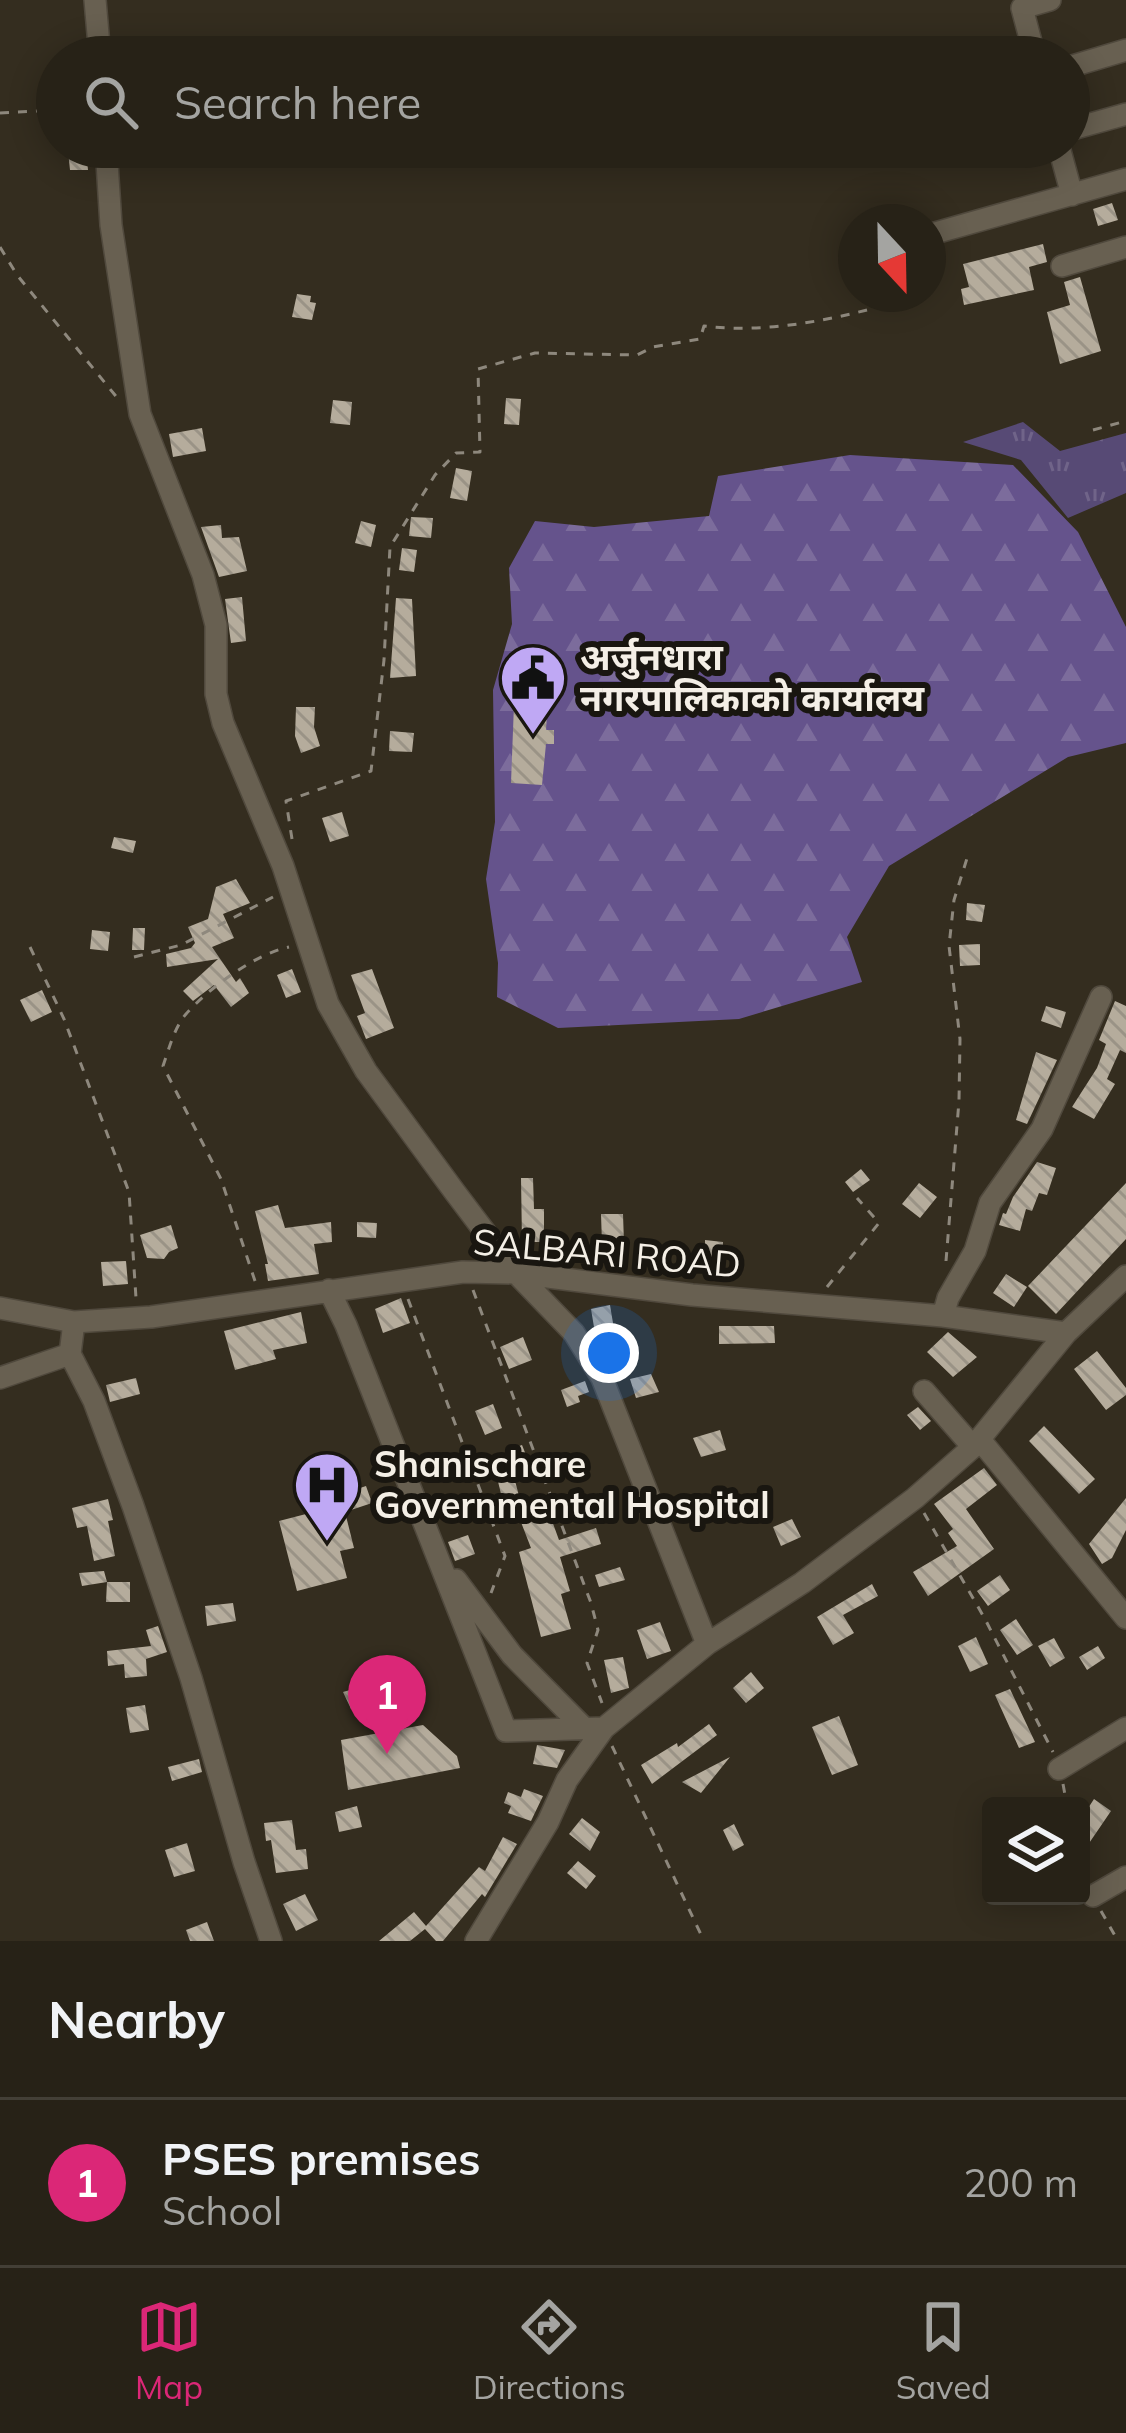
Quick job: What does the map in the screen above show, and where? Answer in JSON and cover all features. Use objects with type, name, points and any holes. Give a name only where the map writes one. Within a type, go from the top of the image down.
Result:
[{"type":"street","points":[[95,0],[98,36]]},
{"type":"street","points":[[1029,36],[1022,8],[1050,0]]},
{"type":"street","points":[[1090,61],[1126,50]]},
{"type":"street","points":[[1090,124],[1126,114]]},
{"type":"street","points":[[107,168],[111,225],[140,414],[203,575],[216,625],[216,694],[223,723],[290,886],[328,1004],[349,1045],[516,1273],[574,1333],[602,1378],[706,1644]]},
{"type":"street","points":[[1065,168],[1072,195]]},
{"type":"street","points":[[946,230],[1126,179]]},
{"type":"street","points":[[1062,266],[1126,247]]},
{"type":"street","points":[[943,1316],[975,1251],[990,1203],[1042,1129],[1101,997]]},
{"type":"street","name":"SALBARI ROAD","points":[[0,1308],[74,1322],[137,1318],[482,1272],[943,1316],[1066,1334]]},
{"type":"street","points":[[476,1941],[599,1726],[706,1644],[802,1582],[915,1498],[977,1444],[1066,1334],[1126,1276]]},
{"type":"street","points":[[328,1290],[506,1731],[520,1734],[599,1726]]},
{"type":"street","points":[[74,1322],[70,1354],[94,1401],[133,1506],[272,1941]]},
{"type":"street","points":[[0,1378],[70,1354]]},
{"type":"street","points":[[924,1391],[977,1444],[1126,1618]]},
{"type":"street","points":[[438,1555],[512,1655],[599,1726]]},
{"type":"street","points":[[1059,1769],[1124,1734]]},
{"type":"street","points":[[1093,1896],[1126,1877]]},
{"type":"path","points":[[0,112],[36,111]]},
{"type":"path","points":[[0,247],[62,332],[120,401],[140,414]]},
{"type":"path","points":[[293,844],[286,801],[371,771],[390,547],[435,475],[456,453],[480,452],[478,369],[536,353],[637,355],[653,347],[700,339],[704,326],[784,325],[853,312]]},
{"type":"path","points":[[1093,430],[1126,421]]},
{"type":"path","points":[[945,1266],[959,1101],[950,946],[954,900],[969,852]]},
{"type":"path","points":[[134,957],[181,945],[248,913],[290,886]]},
{"type":"path","points":[[260,1300],[221,1179],[163,1066],[187,1013],[274,950],[311,943]]},
{"type":"path","points":[[30,947],[64,1019],[129,1192],[137,1318]]},
{"type":"path","points":[[815,1303],[879,1223],[857,1198]]},
{"type":"path","points":[[482,1272],[473,1288],[478,1304],[598,1630],[587,1663],[599,1726],[704,1941]]},
{"type":"path","points":[[401,1280],[505,1556],[491,1594]]},
{"type":"path","points":[[915,1498],[986,1619],[1052,1749],[1064,1797]]},
{"type":"green space","points":[[1023,422],[1060,451],[1126,433],[1126,493],[1068,518],[1021,460],[963,442]]},
{"type":"green space","points":[[850,455],[1013,465],[1078,532],[1126,627],[1126,743],[1068,757],[889,866],[847,937],[862,982],[739,1019],[558,1028],[497,997],[498,963],[486,879],[495,822],[493,690],[512,624],[509,568],[535,521],[594,527],[709,516],[718,476]]},
{"type":"building","points":[[1112,203],[1118,220],[1098,226],[1093,209]]},
{"type":"building","points":[[1043,244],[1047,262],[1029,267],[1034,290],[964,305],[961,289],[969,287],[963,264]]},
{"type":"building","points":[[1080,277],[1101,351],[1060,364],[1047,312],[1070,305],[1064,282]]},
{"type":"building","points":[[297,294],[311,296],[310,302],[316,303],[312,320],[292,317]]},
{"type":"building","points":[[506,398],[521,399],[519,425],[504,424]]},
{"type":"building","points":[[333,400],[352,402],[350,425],[330,423]]},
{"type":"building","points":[[202,428],[206,451],[173,457],[169,434]]},
{"type":"building","points":[[456,468],[472,471],[467,501],[450,498]]},
{"type":"building","points":[[411,517],[433,518],[431,538],[409,536]]},
{"type":"building","points":[[361,521],[376,525],[371,547],[355,543]]},
{"type":"building","points":[[221,525],[222,538],[239,537],[247,571],[219,577],[201,527]]},
{"type":"building","points":[[402,548],[417,550],[414,572],[399,570]]},
{"type":"building","points":[[242,597],[246,641],[231,643],[225,599]]},
{"type":"building","points":[[396,598],[412,599],[416,676],[390,678]]},
{"type":"building","name":"अर्जुनधारा नगरपालिकाको कार्यालय","points":[[515,678],[549,680],[546,730],[554,730],[554,744],[546,744],[542,785],[511,783]]},
{"type":"building","points":[[296,707],[315,707],[320,746],[301,753],[295,736]]},
{"type":"building","points":[[390,731],[414,733],[412,752],[389,751]]},
{"type":"building","points":[[342,812],[349,836],[330,842],[322,818]]},
{"type":"building","points":[[114,837],[136,841],[133,853],[111,848]]},
{"type":"building","points":[[236,879],[250,903],[223,914],[234,938],[212,947],[249,993],[231,1007],[214,985],[193,1001],[183,991],[218,959],[167,967],[166,954],[191,948],[195,943],[188,927],[208,919],[216,887]]},
{"type":"building","points":[[967,903],[985,905],[982,922],[966,920]]},
{"type":"building","points":[[133,928],[145,928],[144,950],[132,950]]},
{"type":"building","points":[[92,930],[110,932],[108,951],[90,949]]},
{"type":"building","points":[[980,944],[980,965],[960,966],[959,945]]},
{"type":"building","points":[[292,969],[301,992],[286,998],[277,975]]},
{"type":"building","points":[[372,969],[394,1028],[366,1039],[357,1016],[365,1013],[351,975]]},
{"type":"building","points":[[42,990],[52,1012],[31,1022],[20,1000]]},
{"type":"building","points":[[1115,1001],[1126,1006],[1126,1053],[1120,1050],[1107,1079],[1115,1084],[1094,1119],[1072,1107],[1097,1068],[1106,1044],[1099,1040]]},
{"type":"building","points":[[1046,1006],[1066,1012],[1061,1028],[1041,1021]]},
{"type":"building","points":[[1036,1052],[1057,1060],[1027,1124],[1016,1120]]},
{"type":"building","points":[[1037,1162],[1056,1168],[1047,1195],[1039,1193],[1032,1211],[1026,1209],[1020,1231],[999,1225],[1003,1213]]},
{"type":"building","points":[[861,1169],[870,1180],[853,1192],[845,1182]]},
{"type":"building","points":[[521,1178],[533,1178],[534,1209],[544,1209],[544,1242],[522,1242]]},
{"type":"building","points":[[919,1183],[937,1197],[920,1218],[902,1204]]},
{"type":"building","points":[[1126,1183],[1126,1239],[1056,1314],[1028,1286]]},
{"type":"building","points":[[278,1205],[285,1228],[331,1222],[332,1242],[314,1244],[319,1274],[268,1281],[255,1211]]},
{"type":"building","points":[[601,1214],[623,1214],[624,1243],[602,1244]]},
{"type":"building","points":[[357,1222],[377,1223],[376,1238],[357,1237]]},
{"type":"building","points":[[171,1225],[178,1248],[164,1259],[147,1258],[140,1235]]},
{"type":"building","points":[[705,1240],[723,1242],[722,1273],[705,1273]]},
{"type":"building","points":[[126,1261],[128,1284],[103,1286],[101,1262]]},
{"type":"building","points":[[1006,1274],[1027,1287],[1014,1307],[993,1293]]},
{"type":"building","points":[[401,1298],[410,1323],[383,1333],[375,1309]]},
{"type":"building","points":[[610,1305],[614,1329],[595,1333],[591,1309]]},
{"type":"building","points":[[301,1312],[307,1343],[273,1350],[276,1359],[235,1370],[224,1331]]},
{"type":"building","points":[[719,1326],[774,1326],[775,1343],[719,1344]]},
{"type":"building","points":[[948,1332],[977,1357],[953,1377],[927,1352]]},
{"type":"building","points":[[523,1337],[532,1360],[509,1369],[500,1347]]},
{"type":"building","points":[[1097,1351],[1126,1388],[1126,1395],[1106,1410],[1074,1369]]},
{"type":"building","points":[[622,1352],[631,1372],[618,1378],[607,1357]]},
{"type":"building","points":[[651,1374],[659,1392],[636,1398],[630,1379]]},
{"type":"building","points":[[136,1378],[140,1394],[110,1402],[106,1385]]},
{"type":"building","points":[[585,1381],[589,1392],[567,1407],[561,1390]]},
{"type":"building","points":[[493,1404],[502,1428],[485,1435],[475,1411]]},
{"type":"building","points":[[918,1407],[931,1421],[920,1430],[907,1415]]},
{"type":"building","points":[[1044,1426],[1095,1479],[1079,1494],[1029,1441]]},
{"type":"building","points":[[720,1430],[726,1450],[701,1457],[693,1438]]},
{"type":"building","points":[[522,1445],[532,1470],[514,1477],[523,1511],[499,1519],[492,1497],[501,1494],[495,1469],[514,1464],[508,1450]]},
{"type":"building","points":[[984,1468],[997,1485],[966,1509],[994,1549],[928,1596],[913,1572],[957,1546],[948,1533],[953,1529],[934,1504]]},
{"type":"building","points":[[366,1486],[372,1503],[345,1512],[354,1548],[340,1551],[347,1578],[297,1591],[279,1521],[333,1507],[330,1498]]},
{"type":"building","points":[[1126,1498],[1126,1530],[1112,1558],[1102,1564],[1089,1544]]},
{"type":"building","points":[[108,1499],[115,1556],[94,1561],[87,1526],[77,1528],[72,1508]]},
{"type":"building","points":[[547,1507],[559,1540],[596,1528],[601,1544],[560,1557],[570,1591],[561,1594],[571,1629],[541,1637],[519,1552],[531,1548],[519,1517]]},
{"type":"building","points":[[792,1519],[801,1537],[781,1546],[773,1527]]},
{"type":"building","points":[[468,1535],[475,1554],[455,1561],[448,1542]]},
{"type":"building","points":[[620,1567],[625,1580],[599,1587],[595,1575]]},
{"type":"building","points":[[104,1571],[107,1582],[82,1586],[79,1573]]},
{"type":"building","points":[[1000,1575],[1010,1590],[988,1606],[977,1591]]},
{"type":"building","points":[[107,1582],[130,1582],[130,1602],[106,1602]]},
{"type":"building","points":[[872,1584],[878,1596],[843,1615],[854,1633],[833,1645],[817,1617]]},
{"type":"building","points":[[233,1603],[236,1621],[207,1626],[205,1606]]},
{"type":"building","points":[[1016,1619],[1033,1645],[1017,1655],[1000,1630]]},
{"type":"building","points":[[660,1622],[671,1651],[647,1659],[637,1630]]},
{"type":"building","points":[[158,1626],[167,1652],[146,1659],[147,1676],[125,1678],[124,1664],[108,1666],[107,1651],[151,1646],[146,1630]]},
{"type":"building","points":[[976,1637],[988,1664],[970,1672],[958,1646]]},
{"type":"building","points":[[1054,1638],[1065,1658],[1050,1667],[1038,1646]]},
{"type":"building","points":[[1098,1646],[1105,1658],[1087,1670],[1079,1657]]},
{"type":"building","points":[[623,1657],[629,1688],[611,1693],[604,1660]]},
{"type":"building","points":[[751,1672],[764,1688],[746,1703],[733,1688]]},
{"type":"building","points":[[371,1684],[377,1701],[351,1709],[343,1692]]},
{"type":"building","points":[[1010,1689],[1035,1742],[1019,1748],[995,1695]]},
{"type":"building","points":[[145,1705],[149,1730],[130,1733],[126,1708]]},
{"type":"building","points":[[839,1716],[858,1765],[832,1775],[812,1727]]},
{"type":"building","points":[[709,1724],[717,1735],[652,1784],[641,1765],[677,1743],[678,1747]]},
{"type":"building","points":[[423,1725],[457,1756],[460,1768],[348,1790],[341,1740]]},
{"type":"building","points":[[537,1745],[565,1750],[557,1768],[533,1764]]},
{"type":"building","points":[[730,1757],[701,1793],[682,1782]]},
{"type":"building","points":[[199,1759],[202,1772],[172,1781],[168,1767]]},
{"type":"building","points":[[524,1789],[543,1796],[531,1821],[508,1813],[511,1806],[504,1803],[508,1792],[521,1797]]},
{"type":"building","points":[[1094,1799],[1111,1811],[1090,1842]]},
{"type":"building","points":[[357,1806],[362,1827],[339,1832],[335,1812]]},
{"type":"building","points":[[582,1818],[600,1832],[590,1851],[569,1834]]},
{"type":"building","points":[[292,1820],[296,1850],[306,1849],[308,1869],[276,1873],[264,1823]]},
{"type":"building","points":[[734,1824],[744,1845],[733,1851],[723,1830]]},
{"type":"building","points":[[503,1837],[517,1844],[485,1897],[482,1894],[443,1941],[436,1941],[425,1929],[410,1941],[379,1941],[414,1912],[426,1926],[479,1867],[485,1871]]},
{"type":"building","points":[[187,1843],[195,1871],[174,1877],[165,1850]]},
{"type":"building","points":[[578,1861],[596,1876],[586,1889],[567,1873]]},
{"type":"building","points":[[305,1894],[318,1920],[296,1931],[283,1904]]},
{"type":"building","points":[[207,1922],[214,1941],[190,1941],[186,1930]]},
{"type":"place","name":"अर्जुनधारा नगरपालिकाको कार्यालय","points":[[533,737]]},
{"type":"place","name":"Shanischare Governmental Hospital","points":[[327,1544]]},
{"type":"place","name":"PSES premises","points":[[387,1754]]}]
